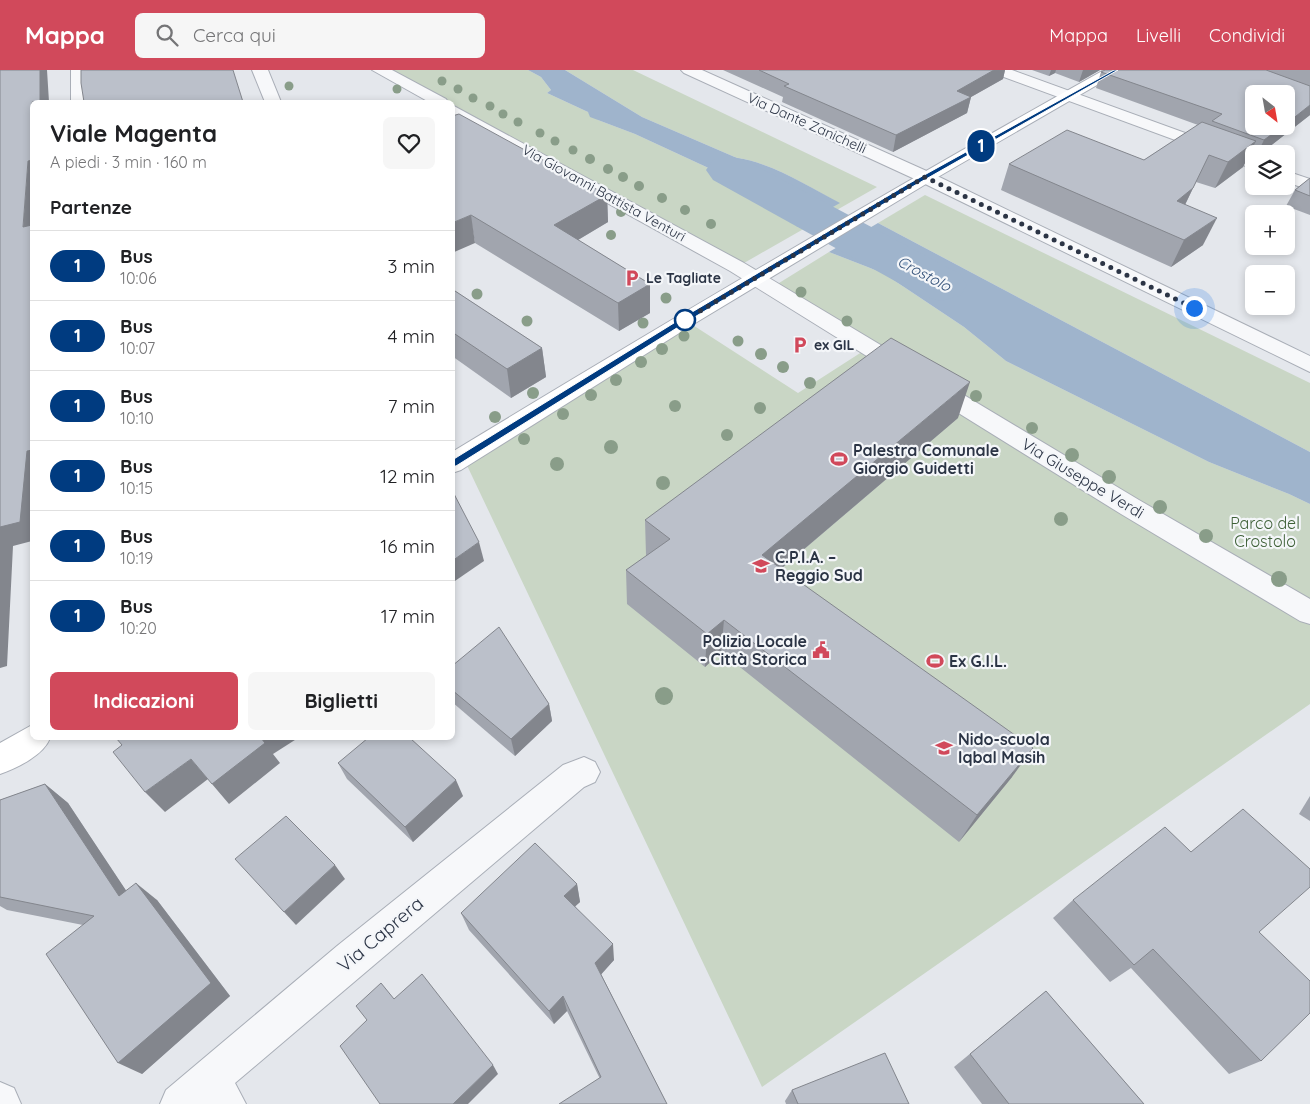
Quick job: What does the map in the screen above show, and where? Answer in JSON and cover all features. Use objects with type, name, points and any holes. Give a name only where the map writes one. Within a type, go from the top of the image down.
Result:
[{"type":"main road","points":[[455,462],[755,278],[925,177],[1116,70]]},
{"type":"main road","points":[[0,760],[32,740]]},
{"type":"street","points":[[78,100],[79,70]]},
{"type":"street","points":[[260,70],[272,100]]},
{"type":"street","points":[[380,70],[436,100]]},
{"type":"street","name":"Via Dante Zanichelli","points":[[689,70],[925,177],[1310,365]]},
{"type":"street","points":[[998,70],[1245,161]]},
{"type":"street","name":"Via Giovanni Battista Venturi","points":[[455,112],[755,278]]},
{"type":"street","points":[[1295,179],[1310,185]]},
{"type":"street","name":"Via Giuseppe Verdi","points":[[755,278],[1121,502],[1310,613]]},
{"type":"street","name":"Via Caprera","points":[[205,1096],[350,959],[574,775],[584,772]]},
{"type":"green space","points":[[381,70],[528,70],[541,77],[551,90],[547,93],[588,112],[598,120],[635,134],[741,183],[785,206],[793,216],[839,203],[763,164],[737,158],[642,117],[565,70],[633,70],[877,187],[737,267],[455,111],[455,100],[436,100]]},
{"type":"green space","points":[[925,195],[1310,383],[1310,452],[878,223]]},
{"type":"green space","name":"Ex G.I.L.","points":[[829,252],[883,273],[964,327],[1006,361],[1209,462],[1310,504],[1310,704],[762,1087],[463,457],[685,320],[798,393],[868,348],[771,288]]},
{"type":"water","points":[[528,70],[565,70],[642,117],[737,158],[763,164],[840,203],[797,227],[793,216],[785,206],[741,183],[635,134],[590,117],[588,112],[547,93],[551,90],[541,77]]},
{"type":"water","points":[[878,223],[1310,452],[1310,504],[1209,462],[1006,361],[964,327],[883,273],[829,252]]},
{"type":"building","points":[[0,70],[40,70],[40,100],[30,100],[30,160],[28,161],[23,227],[30,225],[30,450],[27,451],[20,522],[0,527]]},
{"type":"building","points":[[81,70],[233,70],[242,100],[84,100]]},
{"type":"building","points":[[759,70],[994,70],[957,91],[971,97],[896,135],[784,86],[789,84]]},
{"type":"building","points":[[1105,70],[1266,70],[1310,86],[1310,105],[1295,117],[1295,85],[1245,85],[1245,133],[1212,121],[1222,114],[1101,72]]},
{"type":"building","points":[[459,114],[607,195],[554,225],[650,284],[618,303],[471,215],[455,222],[455,115]]},
{"type":"building","points":[[1202,122],[1256,141],[1251,145],[1245,145],[1245,149],[1228,162],[1209,155],[1193,188],[1177,201],[1217,218],[1184,240],[1009,164],[1067,130],[1144,160]]},
{"type":"building","points":[[1250,135],[1271,135],[1264,140]]},
{"type":"building","points":[[1310,178],[1310,196],[1295,190]]},
{"type":"building","points":[[455,291],[542,348],[507,369],[455,334]]},
{"type":"building","points":[[891,338],[970,382],[762,555],[1033,748],[977,815],[724,620],[707,634],[626,570],[670,539],[645,520]]},
{"type":"building","points":[[455,496],[479,542],[455,559]]},
{"type":"building","points":[[499,627],[549,704],[511,739],[455,692],[455,664]]},
{"type":"building","points":[[118,740],[263,740],[265,743],[212,784],[191,759],[145,792],[113,752],[122,745]]},
{"type":"building","points":[[366,740],[412,740],[456,780],[405,827],[338,763]]},
{"type":"building","points":[[45,784],[119,896],[136,883],[211,983],[118,1063],[46,954],[94,916],[0,897],[0,800]]},
{"type":"building","points":[[1243,809],[1310,869],[1310,887],[1259,932],[1310,981],[1310,1013],[1261,1061],[1153,949],[1134,965],[1073,900],[1165,827],[1191,852]]},
{"type":"building","points":[[286,816],[335,865],[284,912],[235,859]]},
{"type":"building","points":[[535,843],[577,884],[564,896],[613,944],[595,963],[667,1104],[559,1104],[601,1077],[563,996],[549,1011],[461,913]]},
{"type":"building","points":[[422,974],[493,1065],[453,1104],[380,1104],[340,1046],[367,1020],[356,1006],[381,983],[394,999]]},
{"type":"building","points":[[1046,991],[1144,1104],[1009,1104],[970,1054]]},
{"type":"building","points":[[885,1053],[909,1104],[798,1104],[792,1090]]},
{"type":"waterway","name":"Crostolo","points":[[729,170],[941,285]]},
{"type":"bus line","name":"1","points":[[455,462],[685,320],[910,186],[1115,70]]},
{"type":"place","name":"Le Tagliate","points":[[632,278]]},
{"type":"place","name":"ex GIL","points":[[800,345]]},
{"type":"place","name":"Palestra Comunale Giorgio Guidetti","points":[[839,459]]},
{"type":"place","name":"C.P.I.A. – Reggio Sud","points":[[761,566]]},
{"type":"place","name":"Polizia Locale - Città Storica","points":[[821,650]]},
{"type":"place","name":"Ex G.I.L.","points":[[935,661]]},
{"type":"place","name":"Nido-scuola Iqbal Masih","points":[[944,748]]},
{"type":"route","points":[[685,320],[925,177],[1194,308]]},
{"type":"park label","name":"Parco del Crostolo","points":[[1265,532]]}]
